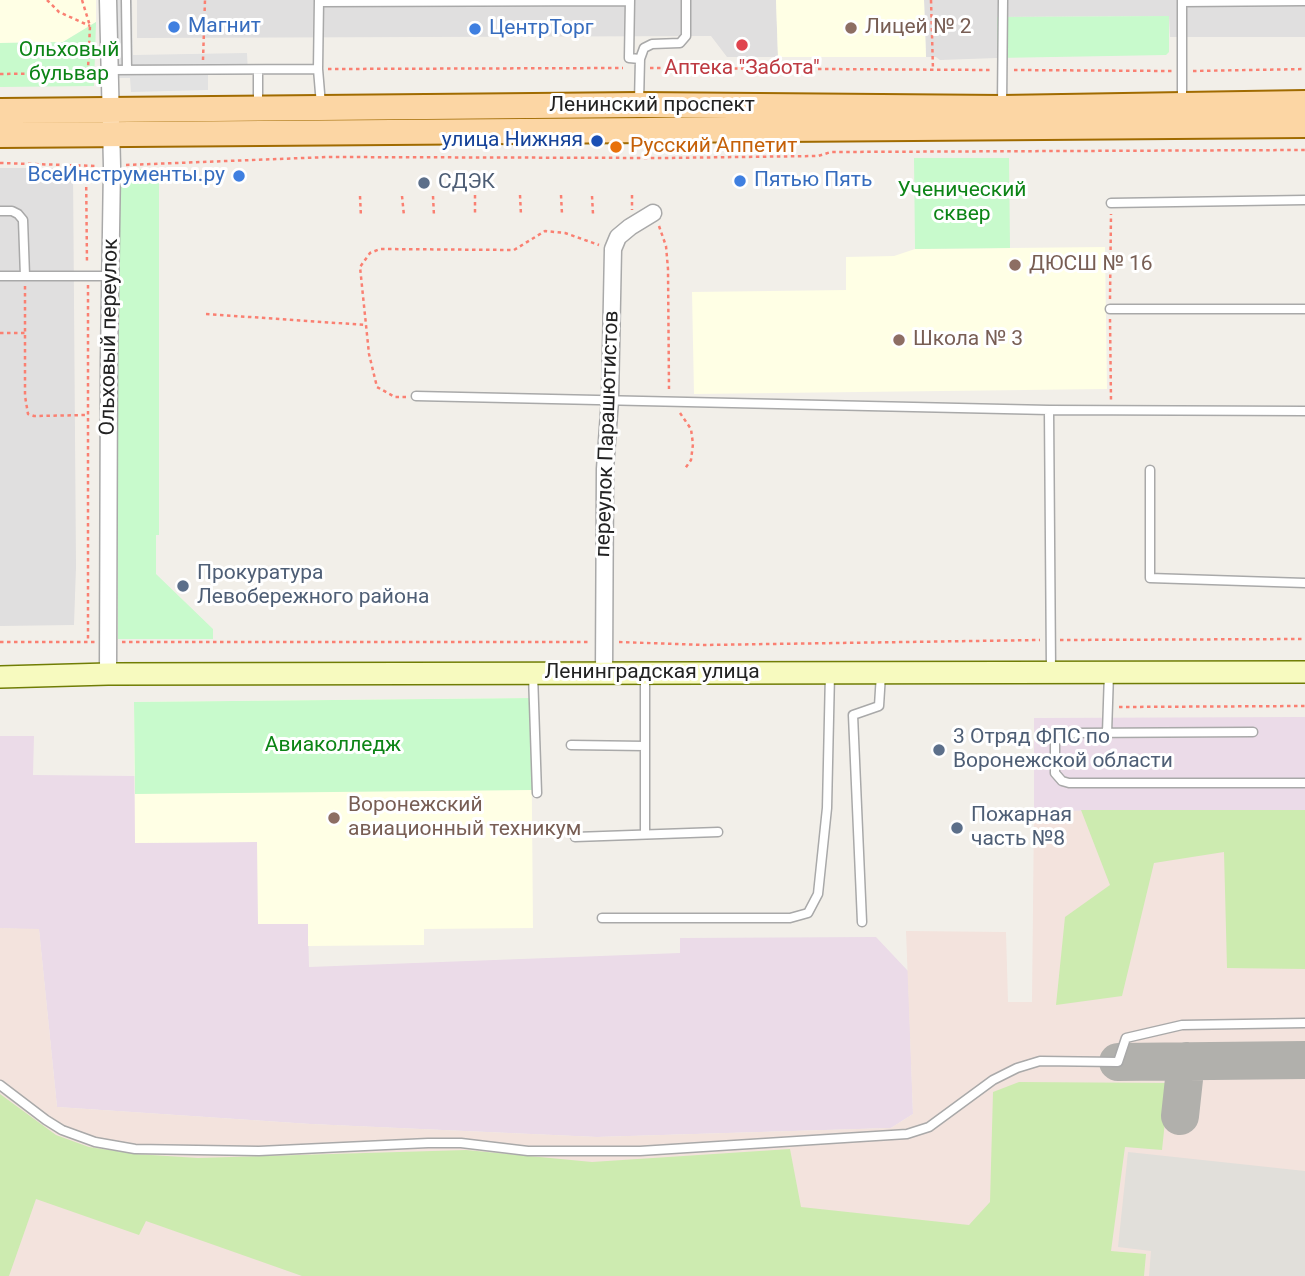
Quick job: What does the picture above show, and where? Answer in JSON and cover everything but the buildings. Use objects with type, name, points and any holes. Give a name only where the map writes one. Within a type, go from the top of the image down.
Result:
[{"type":"main road","name":"Ленинский проспект","points":[[0,135],[258,109],[321,107],[1002,107],[1305,103]]},
{"type":"main road","name":"Ленинский проспект","points":[[0,111],[110,122],[494,133],[1305,125]]},
{"type":"main road","name":"Ленинградская улица","points":[[0,677],[107,674],[1305,672]]},
{"type":"street","name":"Ольховый переулок","points":[[107,674],[112,166],[108,0]]},
{"type":"street","points":[[613,249],[618,237],[653,214]]},
{"type":"street","name":"переулок Парашютистов","points":[[604,674],[605,469],[610,399],[613,249]]},
{"type":"lane","points":[[126,0],[127,70]]},
{"type":"lane","points":[[639,105],[640,63],[644,48],[652,44],[680,43],[686,36],[686,0]]},
{"type":"lane","points":[[1002,107],[1003,0]]},
{"type":"lane","points":[[321,107],[318,69],[319,1],[630,1],[629,58],[640,63]]},
{"type":"lane","points":[[1182,104],[1182,1],[1305,1]]},
{"type":"lane","points":[[110,70],[318,69]]},
{"type":"lane","points":[[258,70],[258,109]]},
{"type":"lane","points":[[1111,203],[1305,200]]},
{"type":"lane","points":[[0,211],[12,211],[23,220],[25,276]]},
{"type":"lane","points":[[0,276],[110,276]]},
{"type":"lane","points":[[1110,309],[1305,309]]},
{"type":"lane","points":[[416,397],[1049,410],[1305,411]]},
{"type":"lane","points":[[1049,410],[1051,672]]},
{"type":"lane","points":[[1150,470],[1150,578],[1305,583]]},
{"type":"lane","points":[[1107,733],[1110,672]]},
{"type":"lane","points":[[645,673],[645,834]]},
{"type":"lane","points":[[602,918],[790,918],[808,913],[818,894],[827,808],[830,673]]},
{"type":"lane","points":[[862,922],[853,715],[879,706],[881,673]]},
{"type":"lane","points":[[533,674],[537,793]]},
{"type":"lane","points":[[1253,732],[1063,735],[1055,742],[1055,774],[1062,781],[1069,783],[1305,782]]},
{"type":"lane","points":[[571,745],[645,746]]},
{"type":"lane","points":[[575,837],[718,832]]},
{"type":"lane","points":[[0,1085],[62,1130],[95,1142],[135,1149],[258,1150],[439,1143],[528,1151],[640,1151],[907,1134],[929,1127],[993,1080],[1017,1068],[1040,1061],[1118,1062],[1126,1038],[1182,1026],[1305,1023]]},
{"type":"path","points":[[47,0],[59,12],[90,26]]},
{"type":"path","points":[[82,0],[90,26],[88,70]]},
{"type":"path","points":[[203,70],[205,0]]},
{"type":"path","points":[[931,0],[933,70]]},
{"type":"path","points":[[318,69],[640,63],[933,70],[1305,69]]},
{"type":"path","points":[[0,74],[110,70]]},
{"type":"path","points":[[0,163],[112,166],[328,158],[663,158],[818,156],[831,152],[1305,149]]},
{"type":"path","points":[[86,166],[88,642]]},
{"type":"path","points":[[402,195],[404,216]]},
{"type":"path","points":[[475,195],[475,215]]},
{"type":"path","points":[[520,195],[521,215]]},
{"type":"path","points":[[561,195],[562,214]]},
{"type":"path","points":[[632,195],[632,214]]},
{"type":"path","points":[[360,196],[361,217]]},
{"type":"path","points":[[433,196],[434,216]]},
{"type":"path","points":[[592,196],[593,214]]},
{"type":"path","points":[[653,214],[666,246],[668,269],[669,401],[691,429],[691,460],[684,470]]},
{"type":"path","points":[[416,397],[395,397],[377,387],[369,354],[360,267],[370,253],[380,249],[514,250],[545,231],[565,233],[613,249]]},
{"type":"path","points":[[25,276],[28,414],[88,415]]},
{"type":"path","points":[[206,314],[366,326]]},
{"type":"path","points":[[0,333],[25,332]]},
{"type":"path","points":[[0,642],[604,642],[703,645],[1305,639]]},
{"type":"path","points":[[1108,707],[1305,706]]},
{"type":"shaded area","points":[[0,0],[96,0],[96,22],[63,42],[0,43]]},
{"type":"shaded area","points":[[113,0],[132,0],[133,55],[247,53],[248,74],[208,75],[208,90],[131,92],[130,78],[114,78]]},
{"type":"shaded area","points":[[137,0],[776,0],[778,57],[727,57],[711,36],[137,38]]},
{"type":"shaded area","name":"Лицей № 2","points":[[776,0],[924,0],[926,57],[778,57]]},
{"type":"shaded area","points":[[924,0],[1305,0],[1305,37],[1170,37],[1169,16],[998,17],[997,58],[940,60],[926,57]]},
{"type":"shaded area","points":[[0,168],[73,168],[76,567],[74,625],[0,626]]},
{"type":"shaded area","name":"Школа № 3","points":[[1105,247],[1107,389],[694,394],[692,292],[846,290],[846,257],[894,256],[915,249]]},
{"type":"shaded area","name":"Воронежский авиационный техникум","points":[[531,698],[533,928],[424,929],[424,945],[308,946],[308,924],[258,924],[257,842],[135,843],[134,702]]},
{"type":"shaded area","points":[[1305,717],[1305,810],[1034,811],[1034,718]]},
{"type":"shaded area","points":[[0,736],[34,736],[33,775],[135,776],[135,843],[257,842],[308,924],[309,967],[680,953],[680,938],[876,937],[908,971],[913,1114],[891,1128],[597,1137],[310,1124],[57,1107],[39,930],[0,928]]},
{"type":"shaded area","points":[[1305,810],[1305,1276],[0,1276],[0,928],[39,929],[57,1107],[310,1124],[597,1137],[891,1128],[913,1114],[906,931],[1006,932],[1008,1002],[1032,1002],[1034,811]]},
{"type":"shaded area","points":[[1128,1152],[1305,1171],[1305,1276],[1149,1276],[1151,1251],[1118,1247]]},
{"type":"green space","points":[[1169,16],[1169,52],[1166,55],[997,58],[997,17]]},
{"type":"green space","name":"Ольховый бульвар","points":[[96,22],[94,86],[0,87],[0,43],[63,42]]},
{"type":"green space","name":"Ученический сквер","points":[[914,158],[1009,158],[1010,248],[915,249]]},
{"type":"green space","points":[[117,169],[159,169],[159,535],[156,535],[156,574],[213,629],[213,639],[118,639]]},
{"type":"green space","name":"Авиаколледж","points":[[531,698],[532,790],[135,794],[134,702]]},
{"type":"green space","points":[[1081,810],[1305,810],[1305,969],[1227,968],[1224,852],[1154,863],[1122,996],[1056,1005],[1065,917],[1110,885]]},
{"type":"green space","points":[[1019,1082],[1169,1083],[1162,1150],[1125,1147],[1111,1251],[1146,1254],[1144,1276],[302,1276],[146,1221],[139,1235],[36,1199],[9,1276],[0,1276],[0,1094],[56,1135],[89,1147],[136,1154],[198,1158],[466,1150],[592,1162],[790,1149],[801,1207],[969,1225],[990,1202],[993,1092]]},
{"type":"taxiway","points":[[1118,1062],[1305,1060]]},
{"type":"taxiway","points":[[1180,1116],[1186,1061]]},
{"type":"place","name":"Магнит","points":[[174,27]]},
{"type":"place","name":"Лицей № 2","points":[[851,28]]},
{"type":"place","name":"ЦентрТорг","points":[[475,29]]},
{"type":"place","name":"Аптека \"Забота\"","points":[[742,45]]},
{"type":"place","name":"улица Нижняя","points":[[597,141]]},
{"type":"place","name":"Русский Аппетит","points":[[616,147]]},
{"type":"place","name":"ВсеИнструменты.ру","points":[[239,176]]},
{"type":"place","name":"Пятью Пять","points":[[740,181]]},
{"type":"place","name":"СДЭК","points":[[424,183]]},
{"type":"place","name":"ДЮСШ № 16","points":[[1015,265]]},
{"type":"place","name":"Школа № 3","points":[[899,340]]},
{"type":"place","name":"Прокуратура Левобережного района","points":[[183,586]]},
{"type":"place","name":"3 Отряд ФПС по Воронежской области","points":[[939,750]]},
{"type":"place","name":"Воронежский авиационный техникум","points":[[334,818]]},
{"type":"place","name":"Пожарная часть №8","points":[[957,828]]}]
